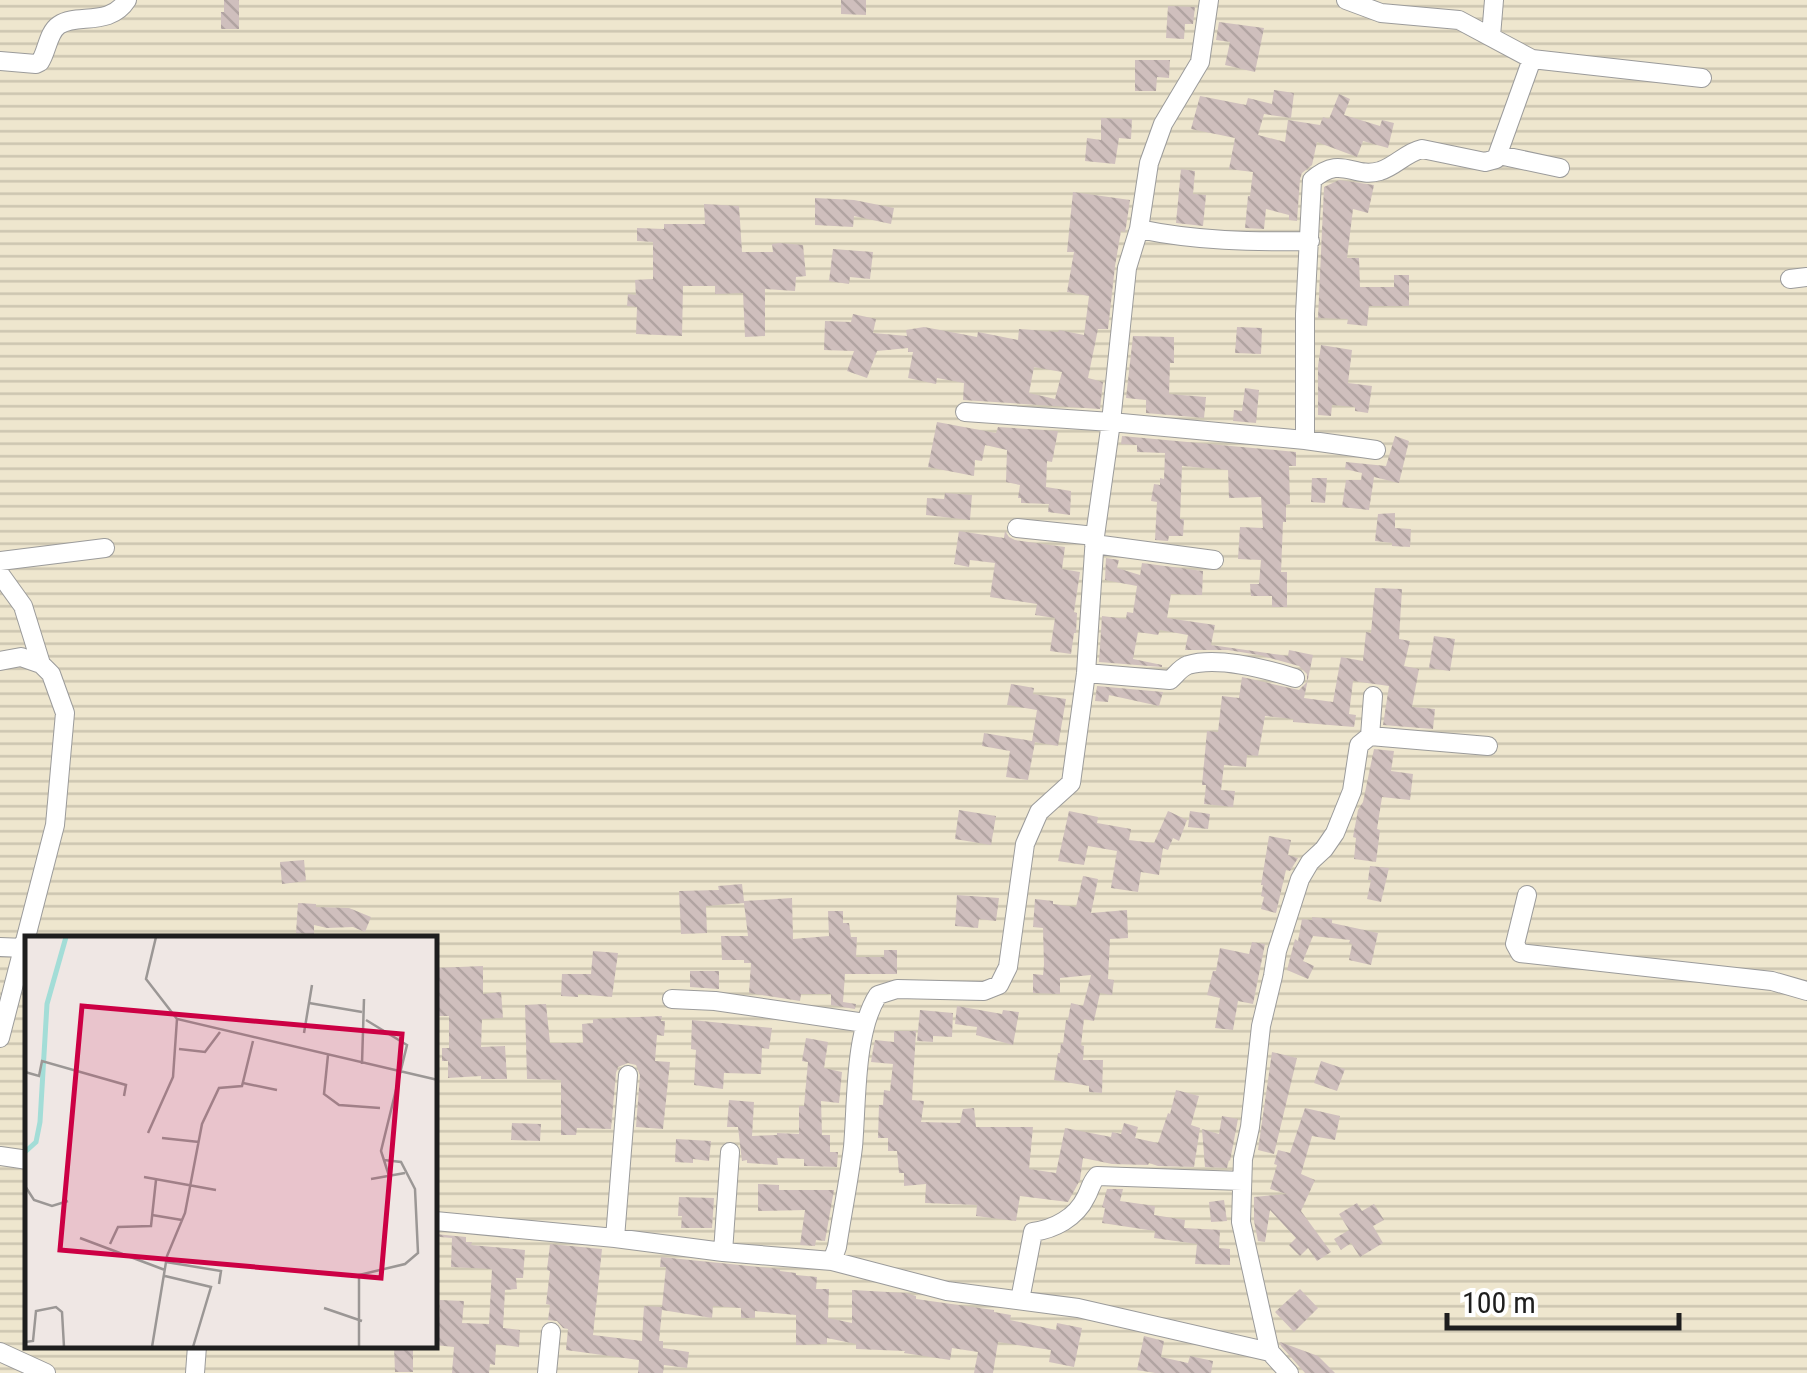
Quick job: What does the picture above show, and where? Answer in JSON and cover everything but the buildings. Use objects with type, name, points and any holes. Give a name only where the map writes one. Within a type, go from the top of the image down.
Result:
[{"type":"street","points":[[0,61],[36,64],[54,28],[61,23],[100,17],[119,10],[127,0]]},
{"type":"street","points":[[832,1261],[852,1151],[865,1023],[870,1008],[878,995],[897,989],[984,991],[993,989],[1003,979],[1025,844],[1038,812],[1068,787],[1074,772],[1086,673],[1095,540],[1127,268],[1139,230],[1149,163],[1163,124],[1200,62],[1209,0]]},
{"type":"street","points":[[1346,0],[1381,14],[1454,18],[1532,58],[1702,78]]},
{"type":"street","points":[[1490,36],[1494,0]]},
{"type":"street","points":[[1305,440],[1305,314],[1312,180],[1330,168],[1381,171],[1422,149],[1485,162],[1496,159],[1532,58]]},
{"type":"street","points":[[1499,155],[1560,168]]},
{"type":"street","points":[[1139,230],[1239,242],[1310,241]]},
{"type":"street","points":[[964,412],[1111,422],[1376,450]]},
{"type":"street","points":[[1017,528],[1214,560]]},
{"type":"street","points":[[0,561],[105,548]]},
{"type":"street","points":[[0,574],[23,606],[41,664]]},
{"type":"street","points":[[0,661],[21,657],[41,664],[51,674],[65,713],[55,825],[28,936]]},
{"type":"street","points":[[1086,673],[1170,680],[1184,666],[1201,663],[1256,666],[1295,678]]},
{"type":"street","points":[[1289,1373],[1270,1352],[1242,1222],[1243,1160],[1260,1026],[1277,951],[1300,879],[1335,833],[1352,791],[1359,746],[1370,736],[1373,696]]},
{"type":"street","points":[[1370,736],[1488,746]]},
{"type":"street","points":[[1527,895],[1515,944],[1520,953],[1772,980],[1807,991]]},
{"type":"street","points":[[0,946],[25,948],[0,1038]]},
{"type":"street","points":[[672,999],[716,1001],[865,1023]]},
{"type":"street","points":[[615,1238],[628,1076]]},
{"type":"street","points":[[723,1252],[730,1152]]},
{"type":"street","points":[[0,1156],[25,1160]]},
{"type":"street","points":[[1020,1300],[1033,1232],[1051,1230],[1070,1217],[1097,1176],[1242,1180]]},
{"type":"street","points":[[438,1221],[832,1261],[947,1291],[1109,1314],[1270,1352]]},
{"type":"street","points":[[548,1373],[551,1332]]},
{"type":"street","points":[[195,1373],[197,1348]]},
{"type":"street","points":[[0,1352],[46,1373]]},
{"type":"shaded area","points":[[0,0],[1807,0],[1807,1373],[0,1373]]}]
